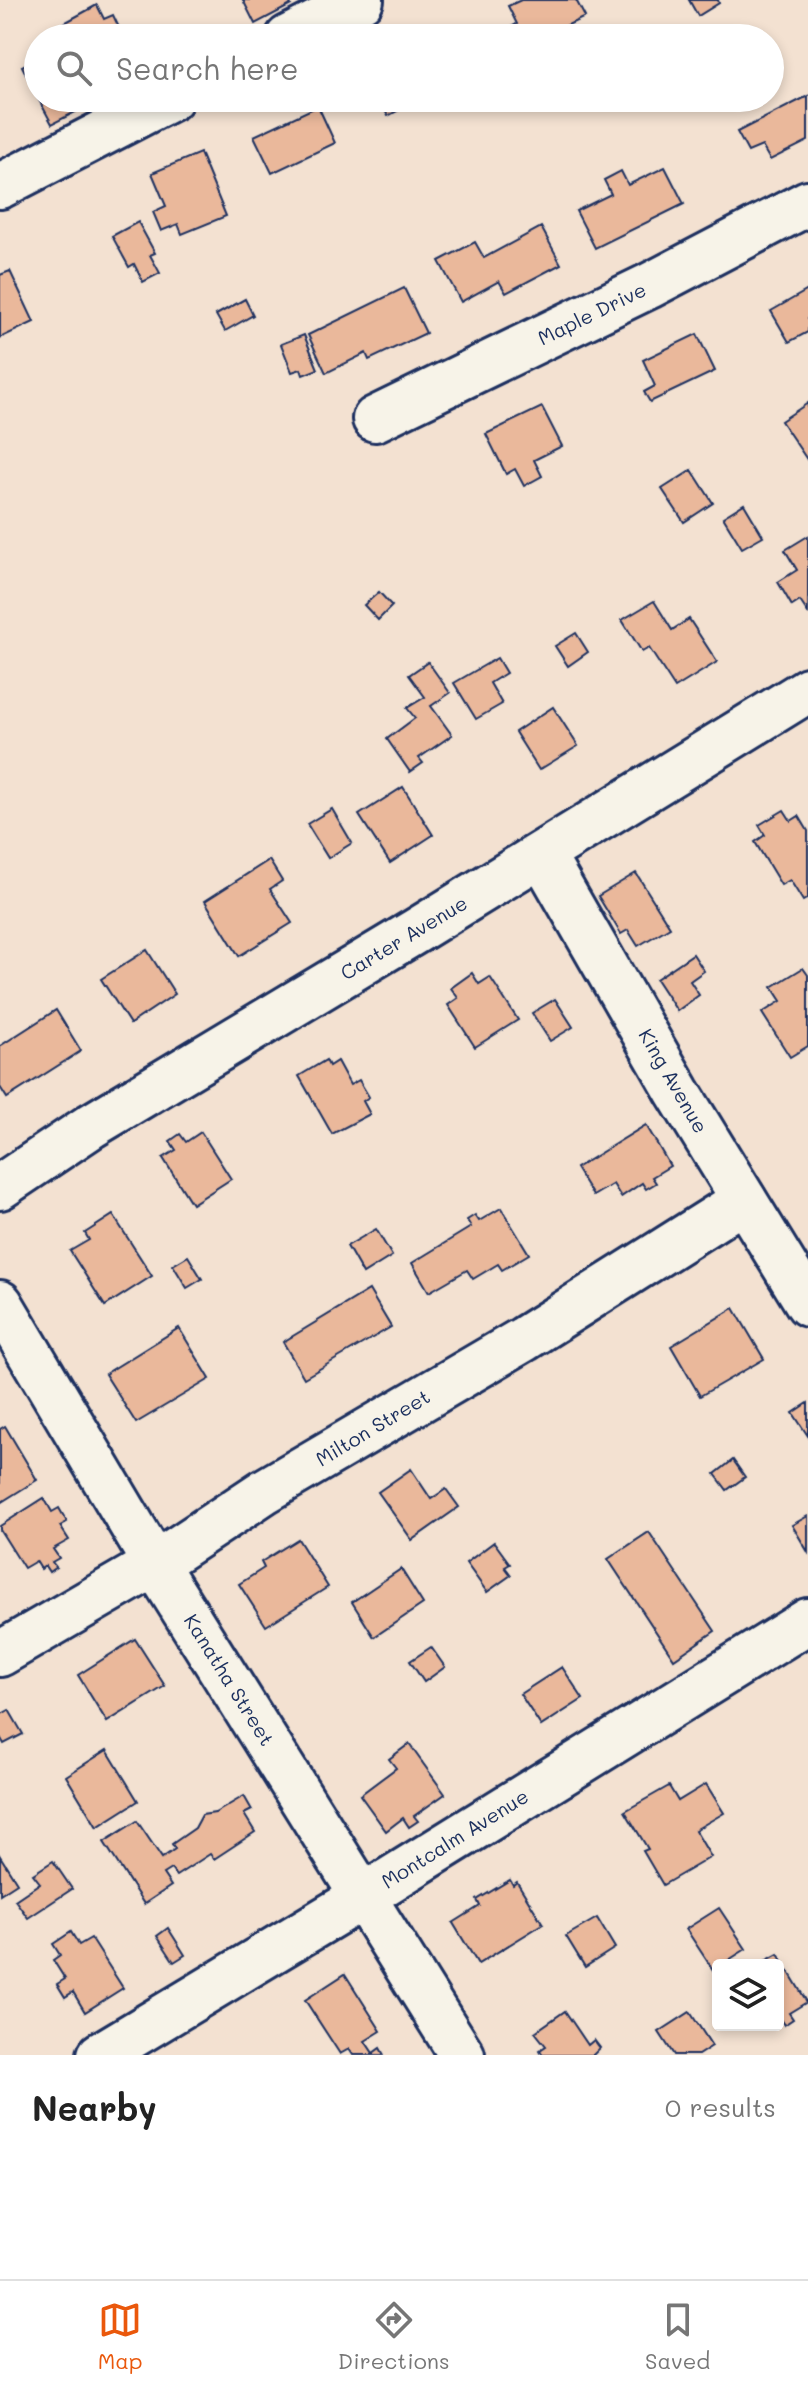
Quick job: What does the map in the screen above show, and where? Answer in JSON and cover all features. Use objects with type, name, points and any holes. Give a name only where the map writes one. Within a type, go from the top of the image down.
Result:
[{"type":"street","points":[[315,24],[361,0]]},
{"type":"street","points":[[0,186],[144,112]]},
{"type":"street","name":"Maple Drive","points":[[375,419],[649,286],[808,203]]},
{"type":"street","name":"Carter Avenue","points":[[0,1187],[91,1126],[542,855],[808,690]]},
{"type":"street","name":"King Avenue","points":[[542,855],[678,1092],[808,1304]]},
{"type":"street","name":"Milton Street","points":[[0,1654],[155,1564],[265,1491],[524,1339],[744,1200]]},
{"type":"street","name":"Kanatha Street","points":[[0,1303],[155,1564],[462,2055]]},
{"type":"street","name":"Montcalm Avenue","points":[[100,2055],[364,1896],[808,1621]]},
{"type":"building","points":[[243,0],[288,0],[291,5],[255,24]]},
{"type":"building","points":[[521,0],[576,0],[585,17],[570,24],[517,24],[508,6]]},
{"type":"building","points":[[689,0],[718,0],[719,3],[698,16]]},
{"type":"building","points":[[97,5],[104,19],[113,15],[117,24],[62,24]]},
{"type":"building","points":[[808,96],[808,141],[770,160],[762,146],[748,152],[737,132],[776,112],[784,112],[784,108]]},
{"type":"building","points":[[46,112],[75,112],[52,124]]},
{"type":"building","points":[[305,112],[321,112],[335,143],[272,173],[254,136]]},
{"type":"building","points":[[200,153],[226,216],[182,234],[178,224],[161,231],[153,212],[166,206],[152,173]]},
{"type":"building","points":[[665,167],[684,204],[595,248],[576,211],[611,194],[604,180],[621,171],[628,185]]},
{"type":"building","points":[[138,222],[155,253],[150,255],[160,273],[143,282],[134,264],[129,267],[112,236]]},
{"type":"building","points":[[541,227],[561,264],[506,293],[499,281],[461,302],[439,261],[475,242],[484,258]]},
{"type":"building","points":[[10,271],[34,322],[0,338],[0,275]]},
{"type":"building","points":[[404,288],[426,333],[369,360],[366,353],[326,373],[308,335]]},
{"type":"building","points":[[808,290],[808,332],[789,342],[771,311]]},
{"type":"building","points":[[245,299],[253,315],[225,331],[216,315]]},
{"type":"building","points":[[697,334],[715,371],[650,402],[644,392],[655,386],[643,360]]},
{"type":"building","points":[[304,335],[318,369],[303,375],[301,369],[292,372],[281,344]]},
{"type":"building","points":[[808,403],[808,461],[781,421]]},
{"type":"building","points":[[542,407],[562,446],[534,460],[542,476],[524,486],[515,469],[506,474],[486,434]]},
{"type":"building","points":[[692,470],[713,503],[684,522],[662,489]]},
{"type":"building","points":[[744,504],[763,536],[742,548],[723,517]]},
{"type":"building","points":[[808,536],[808,613],[800,601],[792,606],[778,582],[797,570],[785,550]]},
{"type":"building","points":[[379,592],[392,606],[378,620],[364,605]]},
{"type":"building","points":[[654,601],[672,630],[689,619],[717,662],[675,688],[649,648],[642,652],[622,620]]},
{"type":"building","points":[[576,633],[588,652],[568,666],[555,646]]},
{"type":"building","points":[[497,658],[506,673],[490,683],[502,704],[476,719],[454,683]]},
{"type":"building","points":[[428,662],[450,693],[431,706],[452,735],[419,758],[423,763],[410,772],[387,739],[415,718],[407,708],[425,697],[409,675]]},
{"type":"building","points":[[553,707],[578,746],[539,770],[515,732]]},
{"type":"building","points":[[403,787],[433,835],[390,863],[359,815]]},
{"type":"building","points":[[332,809],[352,843],[328,858],[307,824]]},
{"type":"building","points":[[784,810],[791,821],[799,816],[808,831],[808,898],[803,901],[790,880],[781,885],[755,842],[765,835],[759,825]]},
{"type":"building","points":[[269,860],[282,881],[270,889],[292,923],[239,956],[205,901]]},
{"type":"building","points":[[636,873],[670,927],[638,946],[628,930],[621,934],[598,896]]},
{"type":"building","points":[[147,950],[175,994],[130,1024],[101,979]]},
{"type":"building","points":[[693,954],[704,971],[690,981],[699,995],[677,1011],[656,979]]},
{"type":"building","points":[[803,968],[808,975],[808,1046],[790,1057],[762,1013],[781,1001],[772,987]]},
{"type":"building","points":[[472,973],[479,984],[490,977],[518,1020],[475,1047],[448,1005],[458,998],[451,988]]},
{"type":"building","points":[[555,999],[573,1027],[550,1041],[532,1013]]},
{"type":"building","points":[[56,1010],[81,1051],[7,1098],[0,1087],[0,1046]]},
{"type":"building","points":[[326,1060],[329,1066],[337,1061],[350,1085],[359,1080],[369,1097],[363,1101],[370,1114],[332,1134],[299,1076]]},
{"type":"building","points":[[646,1125],[670,1166],[652,1177],[656,1183],[646,1189],[642,1183],[621,1197],[613,1184],[593,1196],[576,1168]]},
{"type":"building","points":[[201,1132],[231,1179],[192,1204],[163,1158],[176,1150],[170,1141],[180,1134],[186,1142]]},
{"type":"building","points":[[501,1208],[529,1254],[502,1270],[498,1264],[473,1279],[467,1270],[429,1292],[412,1263],[471,1227],[467,1220],[475,1215],[479,1221]]},
{"type":"building","points":[[113,1215],[152,1276],[105,1306],[70,1251],[89,1240],[85,1233]]},
{"type":"building","points":[[376,1229],[392,1256],[363,1274],[347,1246]]},
{"type":"building","points":[[188,1256],[202,1279],[187,1288],[173,1265]]},
{"type":"building","points":[[369,1290],[391,1327],[304,1378],[283,1342]]},
{"type":"building","points":[[734,1308],[764,1359],[700,1396],[671,1346]]},
{"type":"building","points":[[179,1328],[210,1379],[136,1423],[105,1374]]},
{"type":"building","points":[[808,1403],[808,1436],[793,1413]]},
{"type":"building","points":[[5,1426],[37,1480],[0,1503],[0,1429]]},
{"type":"building","points":[[733,1460],[745,1477],[727,1490],[715,1474]]},
{"type":"building","points":[[411,1469],[431,1499],[446,1489],[459,1507],[412,1540],[378,1492]]},
{"type":"building","points":[[44,1498],[52,1512],[59,1508],[67,1522],[60,1526],[69,1540],[53,1549],[59,1558],[52,1562],[56,1567],[49,1572],[45,1566],[41,1569],[36,1561],[24,1568],[0,1530],[0,1526]]},
{"type":"building","points":[[808,1516],[808,1552],[792,1525]]},
{"type":"building","points":[[649,1532],[715,1631],[674,1659],[608,1559]]},
{"type":"building","points":[[298,1539],[328,1587],[266,1626],[239,1584],[264,1568],[261,1562]]},
{"type":"building","points":[[494,1542],[510,1564],[505,1567],[511,1575],[487,1592],[466,1563]]},
{"type":"building","points":[[401,1569],[423,1604],[374,1637],[352,1602]]},
{"type":"building","points":[[135,1639],[165,1686],[107,1722],[78,1675]]},
{"type":"building","points":[[431,1647],[445,1667],[424,1682],[410,1661]]},
{"type":"building","points":[[562,1667],[583,1699],[541,1726],[520,1694]]},
{"type":"building","points":[[9,1710],[23,1734],[4,1744],[0,1737],[0,1715]]},
{"type":"building","points":[[409,1744],[445,1794],[414,1816],[418,1821],[409,1827],[403,1818],[386,1831],[360,1795],[396,1768],[389,1759]]},
{"type":"building","points":[[107,1750],[138,1801],[97,1827],[66,1776]]},
{"type":"building","points":[[706,1784],[724,1813],[695,1830],[711,1857],[663,1885],[643,1851],[648,1849],[625,1811],[669,1786],[678,1801]]},
{"type":"building","points":[[244,1796],[252,1810],[244,1814],[255,1832],[214,1859],[210,1854],[176,1876],[171,1869],[163,1874],[171,1886],[144,1904],[104,1842],[137,1821],[162,1858],[175,1849],[172,1844],[195,1828],[202,1815],[215,1813]]},
{"type":"building","points":[[0,1856],[17,1883],[0,1894]]},
{"type":"building","points":[[53,1861],[72,1889],[28,1918],[15,1900],[40,1883],[33,1874]]},
{"type":"building","points":[[510,1880],[513,1885],[517,1882],[543,1924],[478,1964],[453,1923],[480,1906],[477,1900]]},
{"type":"building","points":[[719,1908],[746,1949],[730,1959],[712,1959],[712,1968],[686,1929]]},
{"type":"building","points":[[597,1918],[615,1948],[585,1967],[566,1936]]},
{"type":"building","points":[[168,1928],[185,1955],[174,1962],[157,1936]]},
{"type":"building","points":[[71,1932],[79,1945],[91,1938],[123,1988],[85,2012],[73,1992],[65,1997],[57,1984],[65,1979],[53,1960],[60,1955],[53,1944]]},
{"type":"building","points":[[784,1964],[807,2002],[789,2013],[793,2019],[784,2025]]},
{"type":"building","points":[[345,1974],[381,2031],[365,2041],[373,2053],[380,2048],[384,2055],[353,2055],[349,2049],[340,2054],[305,2000]]},
{"type":"building","points":[[565,2011],[588,2045],[594,2040],[600,2048],[593,2055],[543,2055],[540,2050],[546,2046],[535,2032]]},
{"type":"building","points":[[690,2012],[712,2046],[698,2055],[674,2055],[659,2032]]}]
